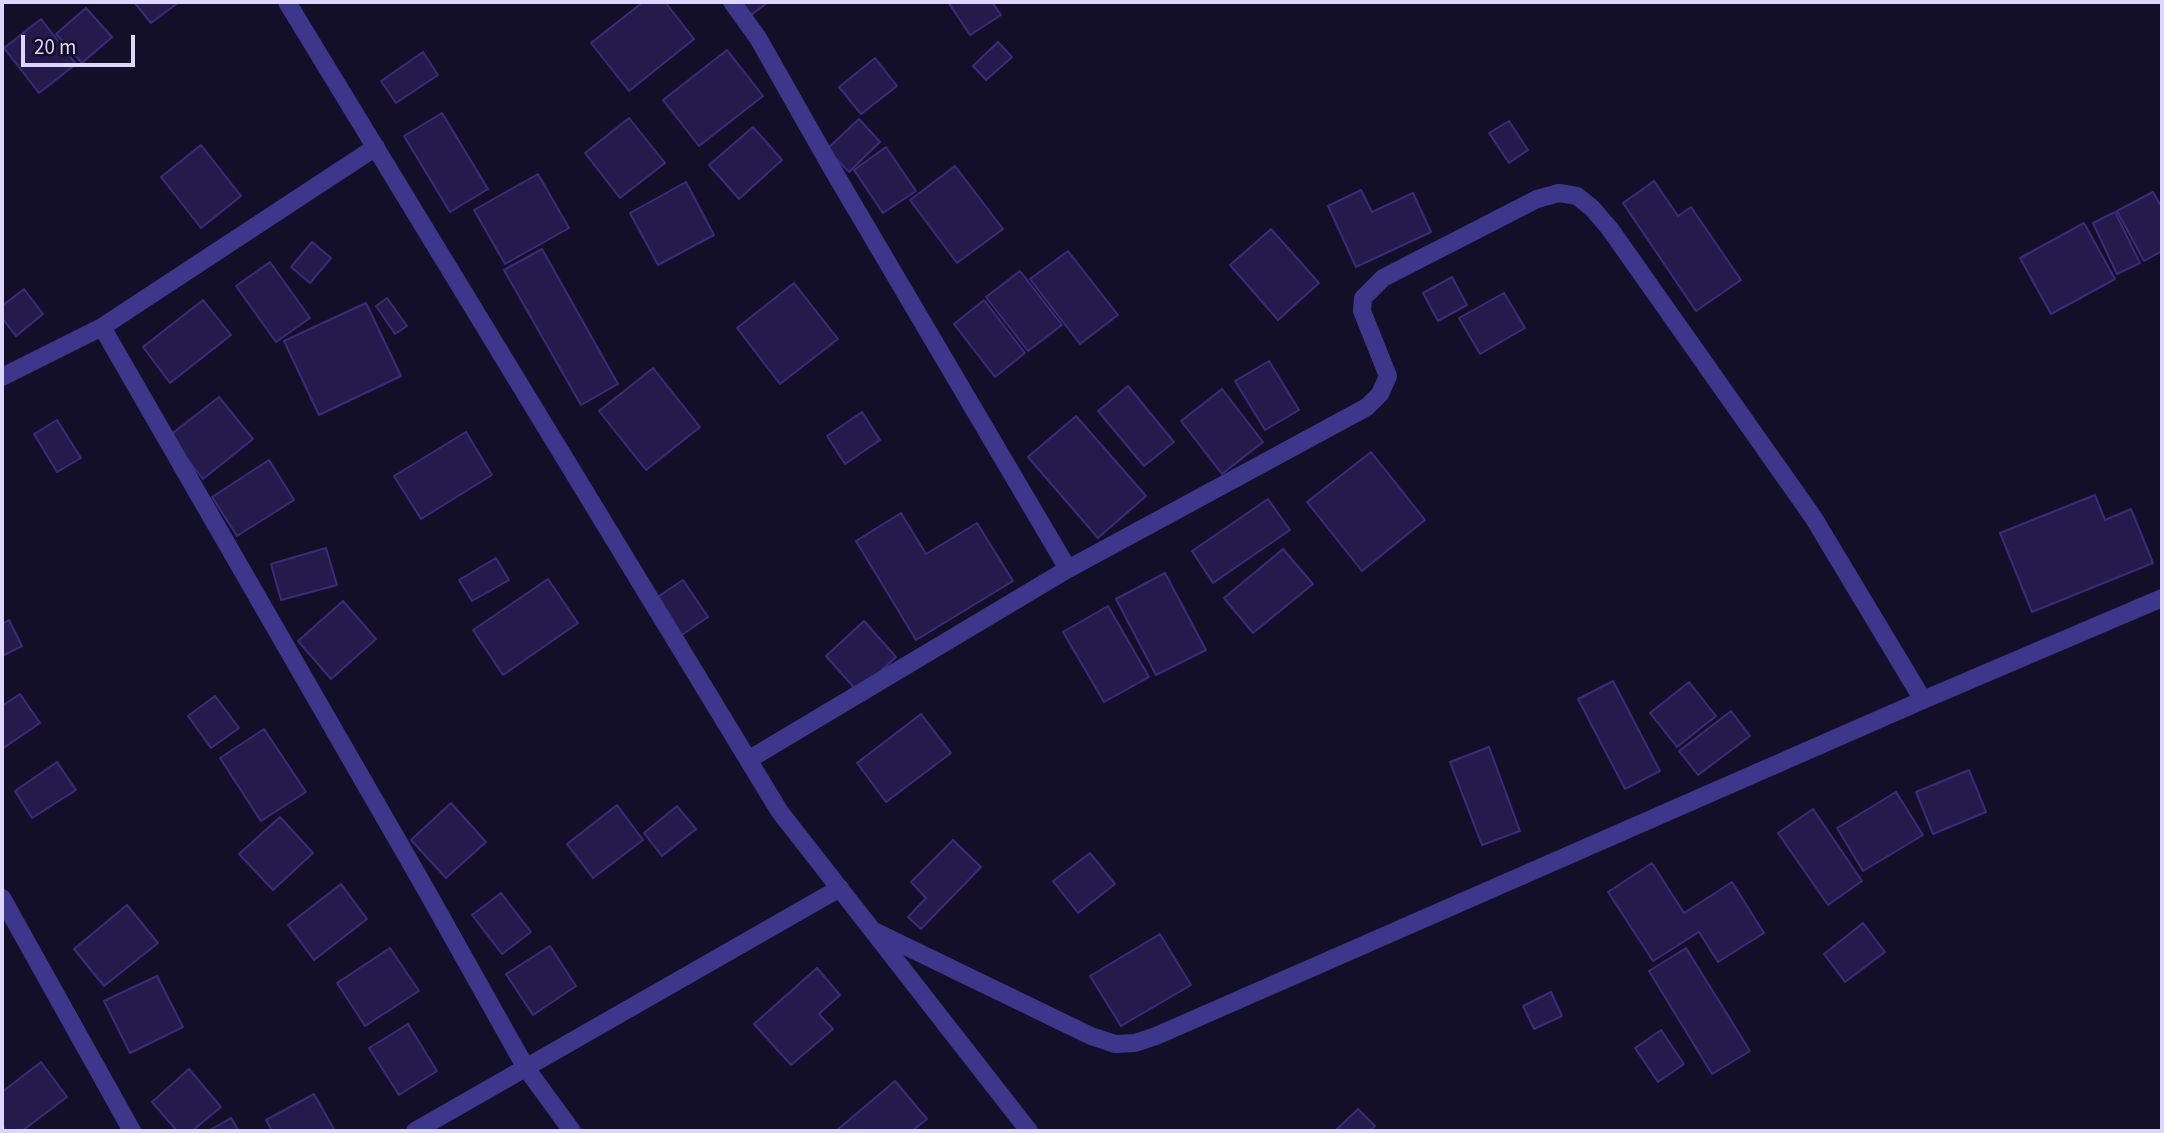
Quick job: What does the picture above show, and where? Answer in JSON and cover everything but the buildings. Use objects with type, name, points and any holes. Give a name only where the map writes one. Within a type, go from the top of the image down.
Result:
[{"type":"street","points":[[287,2],[780,812],[1029,1131]]},
{"type":"street","points":[[732,2],[758,38],[1068,569]]},
{"type":"street","points":[[2,377],[102,327],[376,147]]},
{"type":"street","points":[[748,760],[1068,569],[1367,407],[1380,394],[1388,376],[1362,310],[1363,298],[1384,278],[1537,199],[1559,193],[1577,196],[1592,208],[1610,229],[1812,517],[1923,700]]},
{"type":"street","points":[[102,327],[526,1068],[572,1131]]},
{"type":"street","points":[[872,930],[1091,1036],[1115,1044],[1135,1043],[2162,598]]},
{"type":"street","points":[[415,1131],[840,888]]},
{"type":"street","points":[[2,898],[132,1131]]}]
